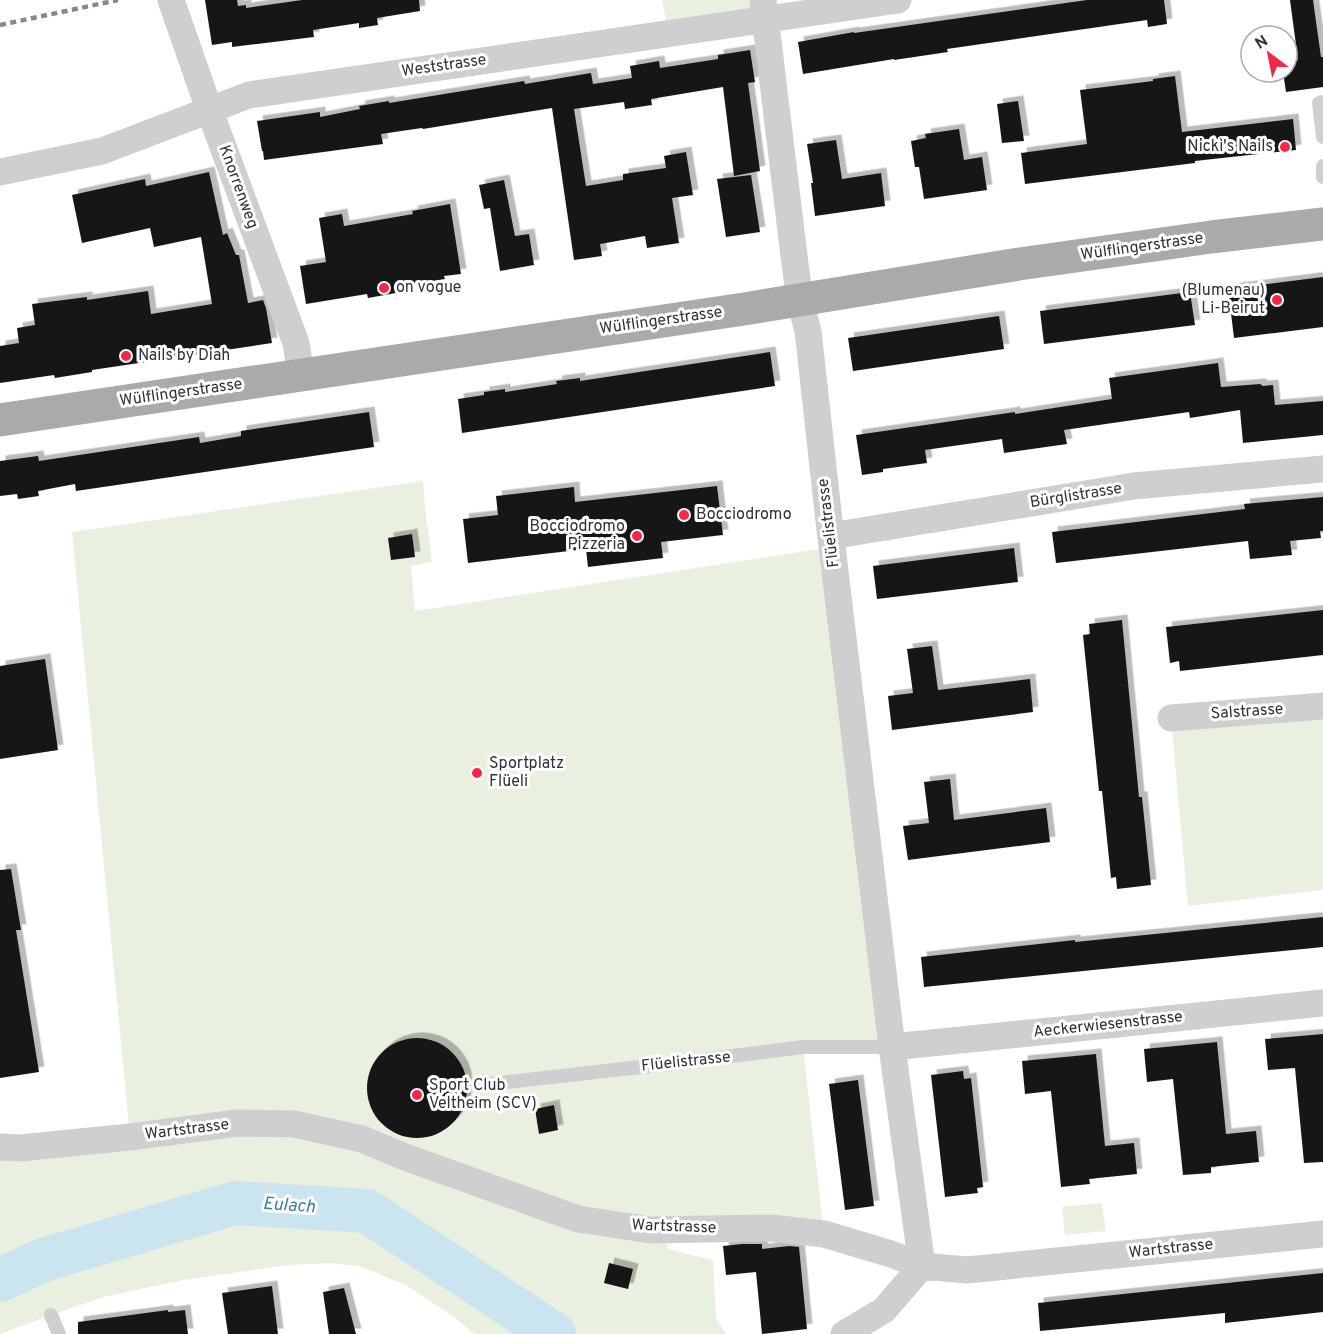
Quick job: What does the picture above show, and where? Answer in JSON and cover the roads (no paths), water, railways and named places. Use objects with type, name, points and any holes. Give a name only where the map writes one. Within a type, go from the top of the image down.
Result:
[{"type":"main road","name":"Wülflingerstrasse","points":[[0,420],[800,300],[1108,251],[1323,224]]},
{"type":"street","name":"Knorrenweg","points":[[171,0],[296,343],[301,375]]},
{"type":"street","name":"Weststrasse","points":[[0,172],[102,151],[249,95],[765,10],[889,1]]},
{"type":"street","name":"Flüelistrasse","points":[[765,10],[800,300],[808,331],[892,1047],[922,1266]]},
{"type":"street","name":"Bürglistrasse","points":[[831,536],[1134,486],[1323,469]]},
{"type":"street","name":"Salstrasse","points":[[1171,718],[1323,706]]},
{"type":"street","name":"Aeckerwiesenstrasse","points":[[892,1047],[1323,1003]]},
{"type":"street","name":"Wartstrasse","points":[[0,1147],[20,1148],[237,1123],[294,1124],[362,1139],[405,1157],[578,1219],[651,1230],[771,1228],[824,1234],[922,1266],[967,1270],[1323,1234]]},
{"type":"street","points":[[844,1334],[884,1310],[922,1266]]},
{"type":"lane","points":[[1323,102],[1319,102],[1323,137]]},
{"type":"lane","points":[[1323,166],[1323,177]]},
{"type":"lane","name":"Flüelistrasse","points":[[481,1085],[803,1047],[892,1047]]},
{"type":"lane","points":[[51,1315],[59,1334]]},
{"type":"waterway","name":"Eulach","points":[[0,1280],[43,1260],[235,1203],[367,1211],[554,1334]]},
{"type":"railway","points":[[0,25],[118,0]]},
{"type":"place","name":"Nicki's Nails","points":[[1285,147]]},
{"type":"place","name":"on vogue","points":[[384,288]]},
{"type":"place","name":"(Blumenau) Li-Beirut","points":[[1277,300]]},
{"type":"place","name":"Nails by Diah","points":[[126,356]]},
{"type":"place","name":"Bocciodromo","points":[[684,515]]},
{"type":"place","name":"Bocciodromo Pizzeria","points":[[637,536]]},
{"type":"place","name":"Sportplatz Flüeli","points":[[477,773]]},
{"type":"place","name":"Sport Club Veltheim (SCV)","points":[[417,1095]]}]
